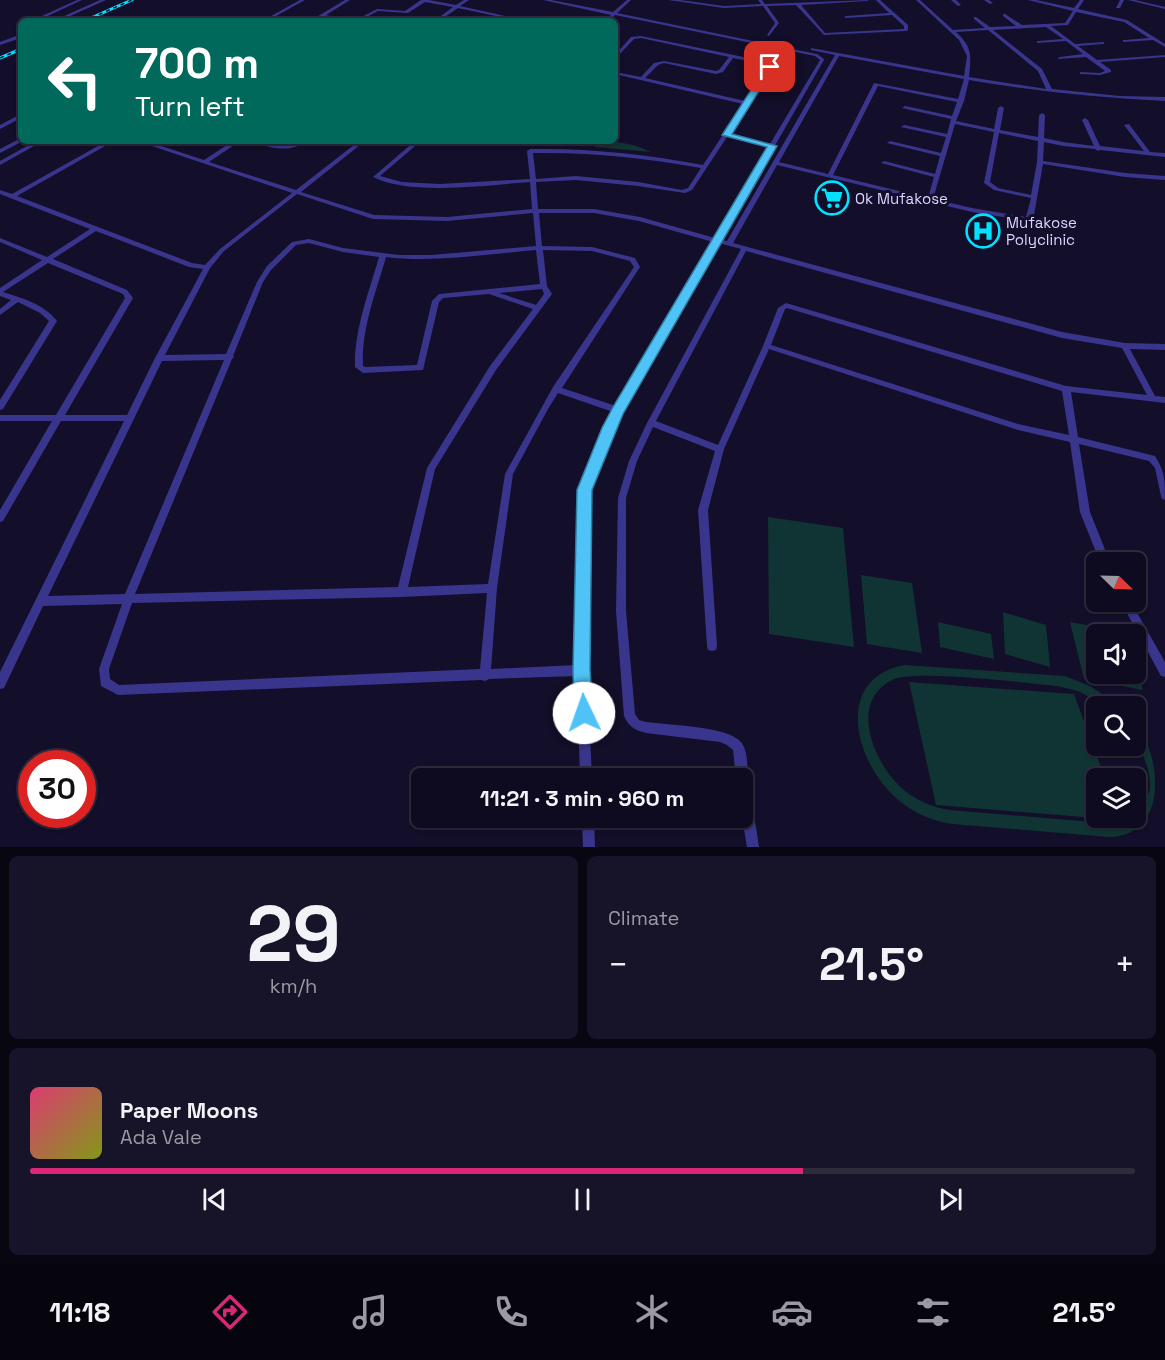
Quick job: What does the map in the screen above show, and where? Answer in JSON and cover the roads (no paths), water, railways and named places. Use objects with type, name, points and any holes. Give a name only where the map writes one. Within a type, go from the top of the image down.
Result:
[{"type":"street","points":[[40,18],[80,0]]},
{"type":"street","points":[[62,18],[104,0]]},
{"type":"street","points":[[270,18],[303,0]]},
{"type":"street","points":[[317,18],[348,0]]},
{"type":"street","points":[[361,18],[377,9],[406,12],[424,0],[511,18]]},
{"type":"street","points":[[440,18],[467,0]]},
{"type":"street","points":[[545,0],[968,78],[1050,91],[1115,98],[1165,99]]},
{"type":"street","points":[[565,0],[616,12]]},
{"type":"street","points":[[609,18],[629,0]]},
{"type":"street","points":[[670,0],[724,7],[867,0]]},
{"type":"street","points":[[760,0],[777,23],[769,35]]},
{"type":"street","points":[[798,4],[822,32],[828,34],[906,30],[906,26],[878,0]]},
{"type":"street","points":[[918,0],[966,46],[969,56],[968,78],[942,155],[930,200]]},
{"type":"street","points":[[953,0],[959,5]]},
{"type":"street","points":[[1030,0],[1125,21],[1165,46]]},
{"type":"street","points":[[952,31],[1066,24],[1082,0]]},
{"type":"street","points":[[1118,7],[1122,0]]},
{"type":"street","points":[[1130,0],[1165,8]]},
{"type":"street","points":[[1158,6],[1160,0]]},
{"type":"street","points":[[846,17],[893,14]]},
{"type":"street","points":[[322,15],[334,18]]},
{"type":"street","points":[[1005,15],[1021,27]]},
{"type":"street","points":[[976,18],[1041,70],[1050,91]]},
{"type":"street","points":[[1047,26],[1089,55],[1108,73],[1082,73]]},
{"type":"street","points":[[702,50],[718,32]]},
{"type":"street","points":[[586,768],[582,670],[585,490],[618,410],[822,60],[821,57],[718,32]]},
{"type":"street","points":[[0,44],[18,37]]},
{"type":"street","points":[[414,144],[376,177],[402,183],[440,186],[532,180],[600,180],[679,193],[690,189],[770,67],[766,63],[638,37],[633,38],[618,53]]},
{"type":"street","points":[[1125,41],[1154,39]]},
{"type":"street","points":[[1039,42],[1067,40]]},
{"type":"street","points":[[1074,45],[1102,43]]},
{"type":"street","points":[[729,244],[838,54]]},
{"type":"street","points":[[1060,57],[1089,55]]},
{"type":"street","points":[[642,79],[659,63],[716,73],[721,71],[732,56]]},
{"type":"street","points":[[1096,61],[1165,56]]},
{"type":"street","points":[[618,74],[748,103]]},
{"type":"street","points":[[830,176],[876,84],[960,101]]},
{"type":"street","points":[[905,108],[1042,140],[1098,149],[1165,155]]},
{"type":"street","points":[[1001,108],[987,183],[996,189],[1034,197]]},
{"type":"street","points":[[775,163],[930,200],[1023,219],[1030,217],[1034,197],[1040,162],[1042,115]]},
{"type":"street","points":[[0,127],[18,118]]},
{"type":"street","points":[[1085,120],[1098,149]]},
{"type":"street","points":[[1127,125],[1149,154]]},
{"type":"street","points":[[904,127],[948,136]]},
{"type":"street","points":[[726,135],[772,146]]},
{"type":"street","points":[[0,151],[18,142]]},
{"type":"street","points":[[890,143],[942,155]]},
{"type":"street","points":[[0,163],[35,144]]},
{"type":"street","points":[[12,197],[106,144]]},
{"type":"street","points":[[149,144],[373,217],[447,219],[536,211],[594,211],[617,214],[1062,335],[1125,346],[1165,347]]},
{"type":"street","points":[[205,162],[232,144]]},
{"type":"street","points":[[267,144],[286,149],[294,148],[300,144]]},
{"type":"street","points":[[0,684],[159,358],[207,267],[222,250],[358,144]]},
{"type":"street","points":[[402,592],[431,468],[493,368],[548,294],[544,286],[538,248],[530,151],[608,152],[704,167]]},
{"type":"street","points":[[1040,162],[1125,175],[1165,178]]},
{"type":"street","points":[[884,163],[937,176]]},
{"type":"street","points":[[0,192],[191,265],[207,267]]},
{"type":"street","points":[[0,292],[96,228]]},
{"type":"street","points":[[0,240],[125,292],[129,298],[0,518]]},
{"type":"street","points":[[485,676],[492,588],[509,474],[544,407],[637,267],[633,260],[592,249],[538,248],[431,257],[383,256],[343,250],[309,240],[294,243],[269,268],[260,282],[128,600],[104,669],[105,682],[118,690],[485,676],[582,670]]},
{"type":"street","points":[[741,768],[738,746],[731,738],[717,734],[650,730],[636,725],[630,716],[621,611],[622,498],[633,461],[744,249]]},
{"type":"street","points":[[383,256],[368,308],[359,358],[359,367],[363,370],[420,368],[438,298],[544,286]]},
{"type":"street","points":[[0,292],[48,315],[52,324],[0,407]]},
{"type":"street","points":[[489,292],[538,308]]},
{"type":"street","points":[[0,313],[16,299]]},
{"type":"street","points":[[712,646],[703,510],[720,449],[783,306],[789,305],[1066,389],[1165,400]]},
{"type":"street","points":[[767,346],[1018,427],[1152,458],[1159,466],[1165,496]]},
{"type":"street","points":[[1125,346],[1153,399]]},
{"type":"street","points":[[159,358],[230,357]]},
{"type":"street","points":[[556,389],[618,410]]},
{"type":"street","points":[[1066,389],[1085,512],[1101,552]]},
{"type":"street","points":[[0,418],[131,418]]},
{"type":"street","points":[[651,423],[720,449]]},
{"type":"street","points":[[41,601],[492,588]]},
{"type":"street","points":[[1132,612],[1165,672]]},
{"type":"street","points":[[588,828],[589,847]]},
{"type":"street","points":[[750,828],[753,847]]},
{"type":"railway","points":[[91,18],[132,0]]},
{"type":"railway","points":[[0,58],[18,50]]},
{"type":"place","name":"Ok Mufakose","points":[[832,198]]},
{"type":"place","name":"Mufakose Polyclinic","points":[[983,231]]}]
